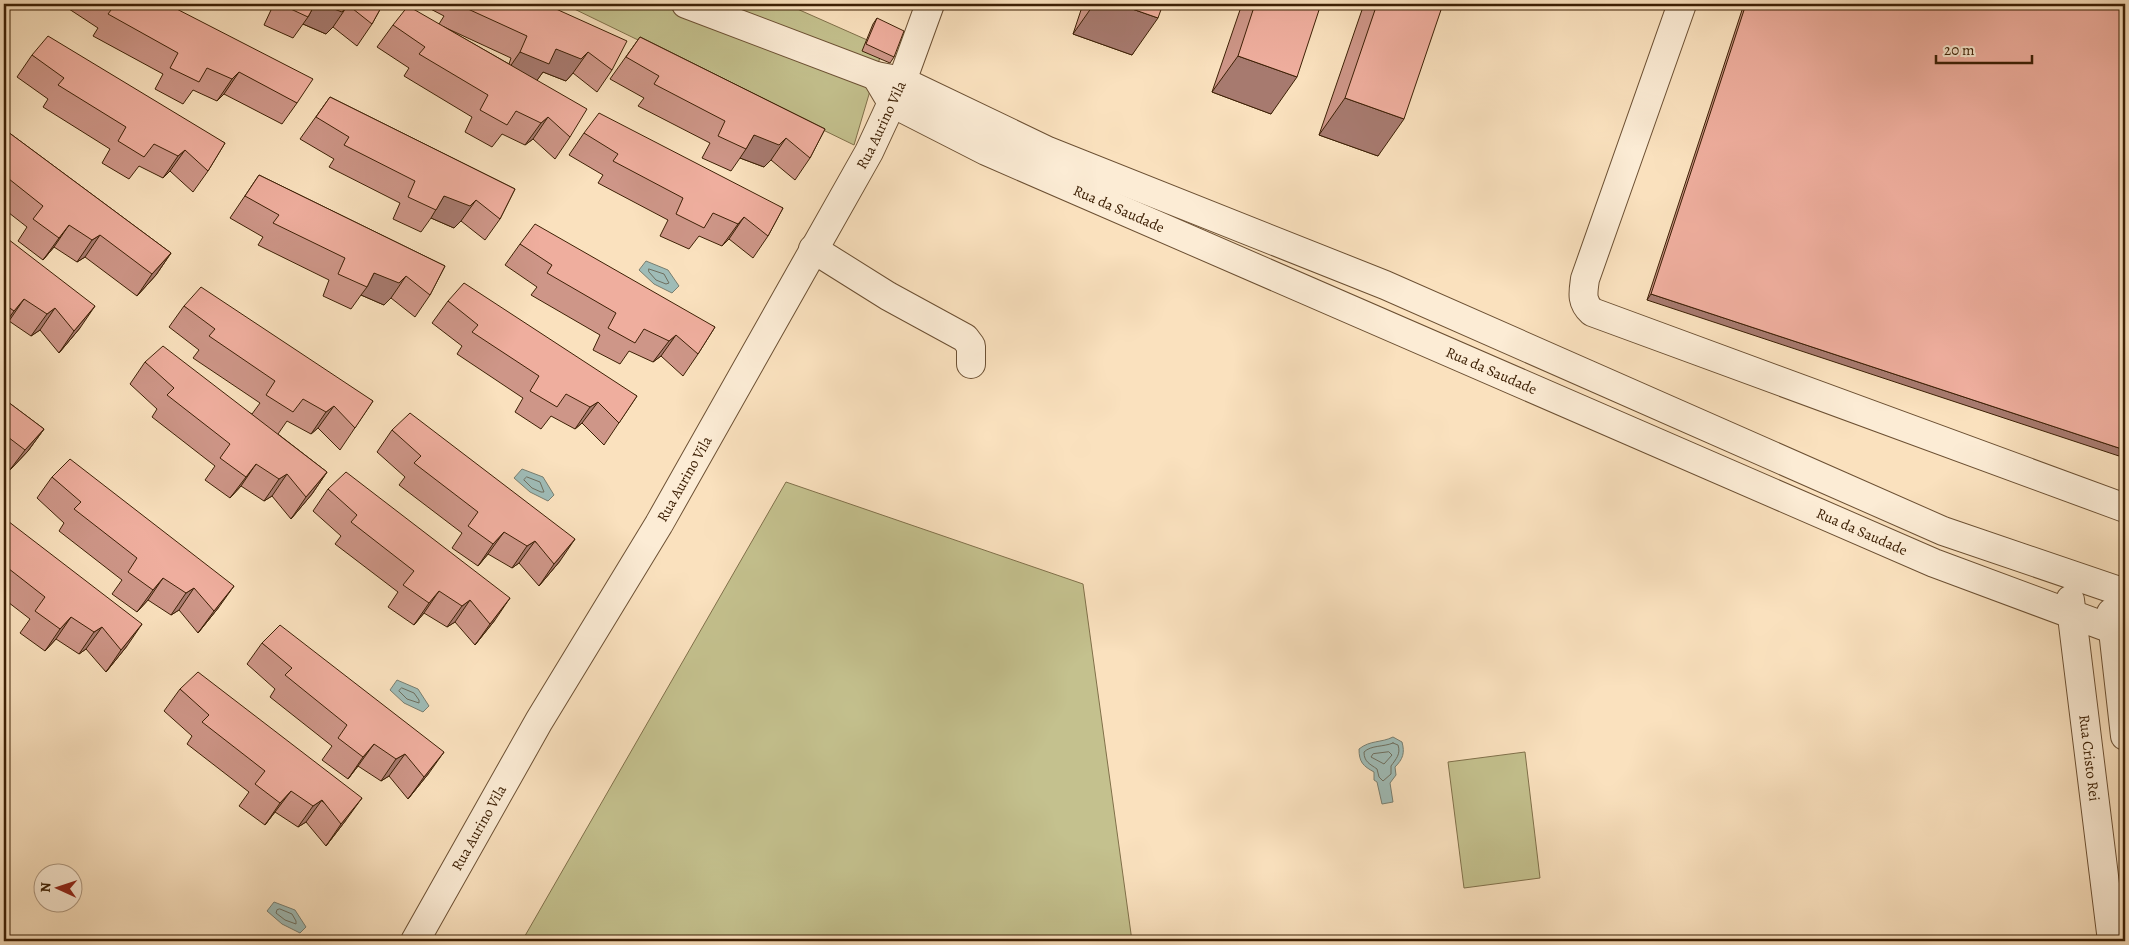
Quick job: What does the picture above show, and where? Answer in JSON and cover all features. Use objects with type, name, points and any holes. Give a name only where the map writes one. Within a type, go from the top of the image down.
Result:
[{"type":"street","name":"Rua da Saudade","points":[[686,4],[1385,285],[1944,531],[2117,590]]},
{"type":"street","name":"Rua Aurino Vila","points":[[415,941],[540,721],[659,524],[869,152],[890,87],[930,4]]},
{"type":"street","points":[[1682,4],[1585,279],[1582,295],[1585,306],[1592,312],[2125,508]]},
{"type":"street","name":"Rua da Saudade","points":[[890,87],[986,151],[1916,555],[2119,632]]},
{"type":"street","points":[[813,249],[888,296],[965,338],[971,346],[971,364]]},
{"type":"street","name":"Rua Cristo Rei","points":[[2068,574],[2112,941]]},
{"type":"street","points":[[2117,590],[2125,736]]},
{"type":"shaded area","points":[[564,4],[786,4],[883,47],[854,145]]},
{"type":"shaded area","points":[[786,482],[1083,584],[1132,941],[522,941]]},
{"type":"shaded area","points":[[1525,752],[1540,878],[1464,888],[1448,762]]},
{"type":"water","points":[[646,261],[668,270],[679,286],[672,293],[654,284],[639,270]]},
{"type":"water","points":[[522,469],[543,477],[554,495],[548,501],[530,492],[514,478]]},
{"type":"water","points":[[397,680],[418,689],[429,706],[423,712],[404,703],[390,690]]},
{"type":"water","points":[[1393,737],[1402,742],[1403,753],[1402,758],[1395,767],[1396,775],[1390,783],[1393,802],[1382,804],[1377,782],[1374,780],[1374,772],[1362,763],[1359,749],[1367,744]]},
{"type":"water","points":[[274,902],[295,910],[306,927],[300,933],[282,924],[267,911]]},
{"type":"building","points":[[110,4],[167,4],[313,79],[297,103],[239,72],[232,79],[207,68],[199,82],[170,68],[178,53],[108,14],[114,6]]},
{"type":"building","points":[[280,4],[315,4],[308,17]]},
{"type":"building","points":[[321,4],[383,4],[372,24],[348,5],[342,12]]},
{"type":"building","points":[[457,4],[545,4],[627,41],[612,70],[588,52],[581,59],[556,49],[549,64],[520,52],[527,36]]},
{"type":"building","points":[[1118,4],[1163,4],[1158,18]]},
{"type":"building","points":[[1255,4],[1321,4],[1297,77],[1238,56]]},
{"type":"building","points":[[1377,4],[1443,4],[1404,119],[1345,98]]},
{"type":"building","points":[[1746,4],[2125,4],[2125,450],[1651,294]]},
{"type":"building","points":[[408,6],[587,109],[570,137],[548,117],[541,123],[516,111],[507,125],[480,110],[488,95],[419,54],[425,47],[393,25]]},
{"type":"building","points":[[877,18],[904,31],[894,57],[866,44]]},
{"type":"building","points":[[48,36],[225,143],[208,171],[185,150],[178,156],[154,144],[144,157],[118,141],[126,127],[58,85],[64,78],[32,55]]},
{"type":"building","points":[[640,37],[825,129],[810,158],[786,138],[779,145],[754,135],[746,149],[718,136],[725,121],[654,84],[659,76],[626,57]]},
{"type":"building","points":[[330,97],[515,189],[500,219],[476,200],[470,206],[444,196],[436,210],[408,197],[415,181],[344,145],[349,137],[316,117]]},
{"type":"building","points":[[599,113],[783,208],[768,236],[744,217],[738,224],[713,213],[704,228],[676,214],[683,198],[613,161],[618,154],[584,133]]},
{"type":"building","points":[[4,129],[171,253],[152,274],[100,235],[92,240],[69,225],[59,238],[33,219],[43,206],[4,175]]},
{"type":"building","points":[[259,175],[445,266],[430,295],[406,276],[399,283],[374,273],[367,287],[338,274],[345,258],[273,223],[279,215],[245,196]]},
{"type":"building","points":[[535,224],[715,327],[698,354],[676,335],[669,341],[644,329],[635,343],[608,328],[616,313],[547,273],[552,265],[520,244]]},
{"type":"building","points":[[4,236],[95,306],[74,331],[55,308],[47,314],[24,299],[14,311],[4,304]]},
{"type":"building","points":[[464,283],[637,396],[619,423],[598,402],[590,407],[566,394],[557,407],[530,391],[539,376],[472,332],[478,325],[448,301]]},
{"type":"building","points":[[201,287],[373,401],[355,428],[334,406],[326,412],[303,399],[293,412],[266,395],[275,381],[209,336],[215,329],[184,306]]},
{"type":"building","points":[[163,346],[327,472],[306,497],[287,474],[279,479],[256,464],[246,477],[220,458],[230,444],[167,395],[174,388],[145,362]]},
{"type":"building","points":[[4,399],[44,429],[25,450],[4,434]]},
{"type":"building","points":[[410,413],[575,539],[554,564],[535,541],[527,546],[504,532],[493,544],[468,526],[478,512],[414,463],[421,456],[392,430]]},
{"type":"building","points":[[70,459],[234,586],[214,611],[194,588],[186,593],[163,578],[153,590],[128,572],[137,558],[74,509],[81,502],[52,477]]},
{"type":"building","points":[[346,472],[510,598],[490,624],[470,600],[462,606],[439,591],[429,603],[403,585],[414,571],[351,522],[357,515],[328,489]]},
{"type":"building","points":[[4,518],[142,624],[121,650],[102,627],[94,632],[71,617],[60,629],[35,611],[45,597],[4,565]]},
{"type":"building","points":[[280,625],[444,752],[424,777],[405,754],[396,759],[374,744],[363,757],[338,738],[347,725],[285,675],[292,668],[262,643]]},
{"type":"building","points":[[198,672],[362,798],[341,824],[322,800],[313,806],[291,791],[280,803],[255,784],[265,771],[202,722],[209,715],[180,689]]}]
